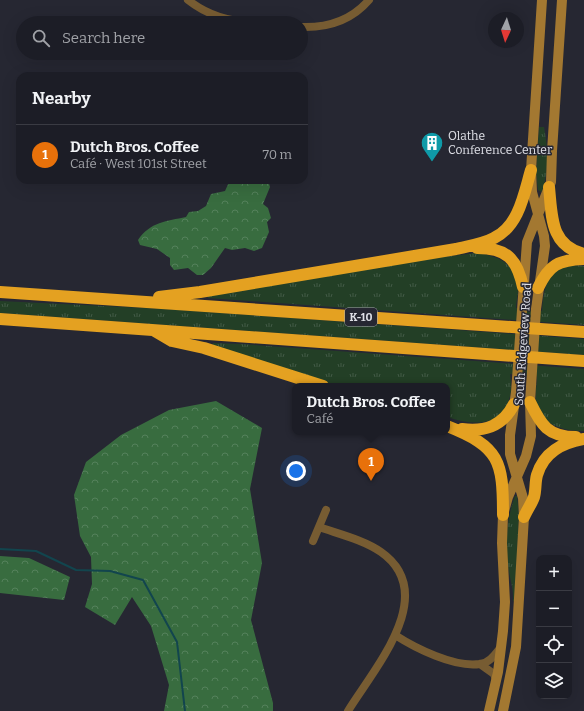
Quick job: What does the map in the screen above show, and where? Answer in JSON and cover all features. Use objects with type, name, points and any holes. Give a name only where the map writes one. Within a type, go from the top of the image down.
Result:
[{"type":"highway","points":[[138,301],[207,291],[456,249],[493,239],[508,229],[519,211],[531,170]]},
{"type":"highway","points":[[549,187],[554,229],[560,239],[570,250],[584,254]]},
{"type":"highway","points":[[456,249],[492,248],[503,252],[512,259],[518,268],[523,287]]},
{"type":"highway","points":[[538,288],[545,273],[556,264],[562,261],[584,259]]},
{"type":"highway","name":"K-10","points":[[0,292],[584,332]]},
{"type":"highway","name":"K-10","points":[[0,319],[584,361]]},
{"type":"highway","points":[[152,329],[172,341],[204,348],[314,383]]},
{"type":"highway","points":[[530,402],[540,423],[548,430],[564,436],[584,436]]},
{"type":"highway","points":[[450,427],[476,431],[490,428],[504,419],[509,414],[514,404]]},
{"type":"highway","points":[[450,427],[476,440],[487,448],[496,459],[503,482],[503,515]]},
{"type":"highway","points":[[524,517],[534,497],[537,475],[547,456],[553,450],[564,444],[584,439]]},
{"type":"main road","name":"South Ridgeview Road","points":[[489,711],[499,661],[505,602],[502,543],[503,515],[508,497],[526,456],[532,436],[530,402],[536,309],[545,250],[544,236],[532,192],[531,170],[542,0]]},
{"type":"main road","name":"South Ridgeview Road","points":[[503,711],[512,674],[516,647],[524,517],[524,498],[510,445],[517,377],[523,287],[527,242],[549,187],[552,171],[562,0]]},
{"type":"main road","points":[[499,661],[504,669],[512,674]]},
{"type":"street","points":[[188,0],[200,9],[215,16]]},
{"type":"street","points":[[308,27],[326,26],[343,20],[358,11],[369,0]]},
{"type":"street","points":[[312,541],[326,510]]},
{"type":"street","points":[[319,527],[374,548],[388,557],[396,567],[404,587],[406,601],[404,614],[395,635],[370,679],[348,711]]},
{"type":"street","points":[[395,635],[440,657],[453,661],[480,664],[494,674],[496,680]]},
{"type":"street","points":[[480,664],[491,659],[501,646]]},
{"type":"green space","points":[[539,127],[544,127],[547,151],[547,168],[542,192],[538,190],[536,173]]},
{"type":"green space","points":[[228,184],[269,184],[270,187],[263,204],[268,208],[271,218],[267,222],[269,232],[262,248],[254,251],[245,248],[232,250],[225,248],[211,268],[203,275],[197,275],[188,268],[174,270],[170,265],[170,258],[157,249],[140,245],[138,240],[148,229],[159,223],[186,217],[189,212],[198,211],[206,206],[211,194],[225,191]]},
{"type":"green space","points":[[476,253],[492,256],[505,262],[510,267],[517,281],[518,290],[516,308],[542,311],[547,283],[551,276],[563,267],[584,266],[584,325],[208,298],[208,295],[411,261]]},
{"type":"green space","points":[[0,301],[166,309],[584,339],[584,355],[0,313]]},
{"type":"green space","points":[[213,343],[241,344],[584,369],[584,431],[561,428],[547,421],[542,416],[536,401],[537,376],[510,374],[511,388],[506,407],[493,419],[476,423],[450,418],[450,383],[326,383],[213,347]]},
{"type":"green space","points":[[216,401],[262,428],[250,489],[262,563],[251,620],[273,703],[273,711],[164,711],[169,685],[151,626],[132,597],[115,625],[85,607],[92,584],[91,557],[80,536],[74,495],[86,462],[121,435],[169,410]]},
{"type":"green space","points":[[515,496],[517,496],[519,515],[515,601],[513,601],[513,591],[507,556],[507,538],[508,521]]},
{"type":"green space","points":[[0,556],[29,558],[70,577],[64,600],[0,593]]},
{"type":"waterway","points":[[0,549],[36,551],[76,570],[110,571],[143,580],[177,642],[185,711]]},
{"type":"place","name":"Olathe Conference Center","points":[[432,162]]},
{"type":"place","name":"Dutch Bros. Coffee","points":[[371,481]]}]
